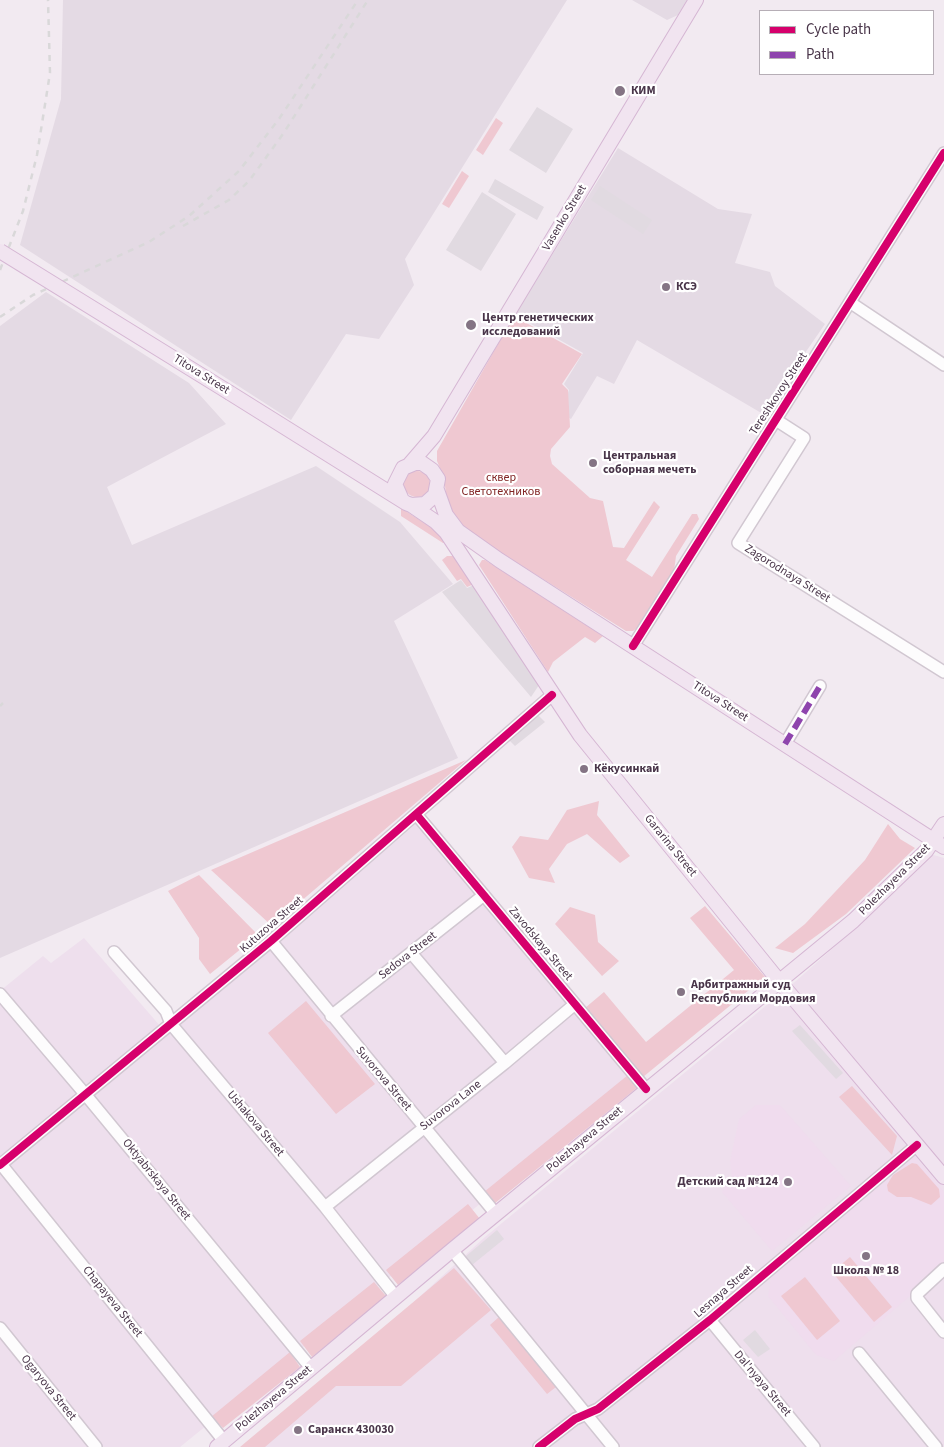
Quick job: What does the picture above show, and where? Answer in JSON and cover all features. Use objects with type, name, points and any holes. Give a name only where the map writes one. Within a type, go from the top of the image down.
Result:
[{"type":"main road","name":"Vasenko Street","points":[[404,469],[434,436],[696,0]]},
{"type":"main road","name":"Titova Street","points":[[0,250],[407,502]]},
{"type":"main road","name":"Vasenko Street","points":[[432,470],[431,455],[434,436]]},
{"type":"main road","points":[[364,476],[381,477],[404,469],[422,464],[432,470],[438,479],[437,490],[433,498],[425,504],[407,502],[396,484],[404,469]]},
{"type":"main road","name":"Titova Street","points":[[437,490],[446,515],[458,531],[939,844]]},
{"type":"main road","name":"Gararina Street","points":[[407,502],[436,522],[455,546],[580,735],[779,981],[944,1177]]},
{"type":"main road","points":[[446,515],[455,546]]},
{"type":"main road","points":[[472,572],[475,558],[480,556],[496,557]]},
{"type":"main road","name":"Polezhayeva Street","points":[[221,1444],[646,1089],[853,921],[939,844],[944,824]]},
{"type":"street","name":"Tereshkovoy Street","points":[[633,646],[944,153]]},
{"type":"street","points":[[851,303],[944,365]]},
{"type":"street","name":"Zagorodnaya Street","points":[[776,420],[804,438],[738,543],[944,672]]},
{"type":"street","points":[[785,744],[820,686]]},
{"type":"street","name":"Kutuzova Street","points":[[0,1164],[271,941],[552,695]]},
{"type":"street","name":"Zavodskaya Street","points":[[416,814],[646,1089]]},
{"type":"street","name":"Sedova Street","points":[[331,1016],[412,954],[484,895]]},
{"type":"street","name":"Suvorova Street","points":[[271,941],[496,1214]]},
{"type":"street","name":"Ushakova Street","points":[[114,952],[166,1011],[171,1024],[325,1207],[396,1297]]},
{"type":"street","points":[[412,954],[505,1063]]},
{"type":"street","name":"Oktyabrskaya Street","points":[[0,994],[311,1368]]},
{"type":"street","name":"Suvorova Lane","points":[[325,1207],[505,1063],[575,1004]]},
{"type":"street","name":"Lesnaya Street","points":[[539,1447],[575,1420],[598,1409],[710,1320],[917,1144]]},
{"type":"street","name":"Chapayeva Street","points":[[0,1164],[221,1444]]},
{"type":"street","points":[[452,1250],[613,1447]]},
{"type":"street","points":[[944,1269],[917,1294],[918,1298],[944,1332]]},
{"type":"street","name":"Dal'nyaya Street","points":[[710,1320],[814,1447]]},
{"type":"street","name":"Ogaryova Street","points":[[0,1328],[96,1447]]},
{"type":"street","points":[[859,1353],[936,1447]]},
{"type":"shaded area","points":[[63,0],[567,0],[405,259],[414,285],[379,339],[346,334],[291,420],[20,245],[61,99]]},
{"type":"shaded area","points":[[632,0],[687,0],[678,15],[667,20]]},
{"type":"shaded area","points":[[537,107],[573,129],[546,173],[509,150]]},
{"type":"shaded area","points":[[618,148],[718,209],[752,214],[735,263],[770,272],[775,286],[825,324],[763,414],[637,340],[614,384],[597,376],[571,419],[560,413],[569,390],[564,384],[583,353],[515,315]]},
{"type":"shaded area","points":[[495,179],[544,207],[537,220],[488,192]]},
{"type":"shaded area","points":[[600,186],[652,220],[643,234],[591,200]]},
{"type":"shaded area","points":[[482,192],[516,214],[481,271],[446,250]]},
{"type":"shaded area","points":[[46,292],[189,383],[226,424],[107,487],[132,545],[316,466],[400,522],[453,584],[394,621],[458,758],[0,958],[0,326]]},
{"type":"shaded area","points":[[461,580],[467,588],[474,585],[539,685],[531,697],[442,592]]},
{"type":"shaded area","points":[[534,711],[545,722],[515,746],[505,736]]},
{"type":"shaded area","points":[[418,822],[634,1079],[180,1447],[0,1447],[0,991],[43,956],[51,963],[84,938],[167,1034]]},
{"type":"shaded area","points":[[930,854],[944,858],[944,1447],[255,1447],[485,1237],[796,981],[861,923]]},
{"type":"shaded area","points":[[800,1025],[843,1073],[836,1079],[792,1031]]},
{"type":"shaded area","name":"Детский сад №124","points":[[756,1105],[780,1105],[851,1186],[772,1251],[722,1192],[732,1178],[730,1161],[739,1119]]},
{"type":"shaded area","name":"Школа № 18","points":[[913,1154],[944,1192],[944,1267],[834,1361],[816,1355],[768,1296],[772,1271]]},
{"type":"shaded area","points":[[497,1230],[504,1239],[472,1265],[465,1257]]},
{"type":"shaded area","points":[[755,1330],[770,1349],[758,1357],[743,1340]]},
{"type":"green space","points":[[496,118],[503,123],[483,155],[476,150]]},
{"type":"green space","points":[[462,171],[469,176],[449,208],[442,204]]},
{"type":"green space","name":"сквер Светотехников","points":[[514,316],[582,354],[562,384],[568,390],[570,427],[551,449],[550,456],[552,464],[590,498],[603,501],[613,547],[624,548],[654,501],[660,507],[626,560],[652,577],[692,514],[697,514],[699,519],[676,556],[674,571],[640,626],[633,631],[626,631],[471,534],[453,516],[447,502],[444,478],[437,461],[437,451]]},
{"type":"green space","points":[[417,471],[427,474],[430,484],[427,494],[417,497],[407,494],[404,484],[407,474]]},
{"type":"green space","points":[[401,508],[438,532],[447,542],[443,543],[401,516]]},
{"type":"green space","points":[[447,556],[455,556],[474,584],[467,587],[461,579],[457,581],[442,560]]},
{"type":"green space","points":[[482,560],[485,560],[603,636],[595,643],[585,637],[553,662],[548,672],[479,565]]},
{"type":"green space","points":[[466,760],[272,926],[211,870]]},
{"type":"green space","points":[[599,801],[597,815],[630,856],[620,863],[587,834],[567,844],[549,869],[555,883],[529,878],[512,847],[520,836],[548,840],[567,810]]},
{"type":"green space","points":[[888,824],[900,839],[915,848],[846,914],[793,953],[775,948],[805,924],[865,860]]},
{"type":"green space","points":[[199,875],[258,935],[210,974],[199,959],[199,938],[168,891]]},
{"type":"green space","points":[[705,906],[765,977],[643,1077],[585,1008],[604,992],[646,1042],[734,970],[690,918]]},
{"type":"green space","points":[[570,907],[595,915],[598,942],[619,961],[602,976],[555,924]]},
{"type":"green space","points":[[306,1001],[375,1084],[336,1114],[268,1033]]},
{"type":"green space","points":[[628,1075],[638,1087],[494,1204],[484,1192]]},
{"type":"green space","points":[[852,1086],[897,1136],[892,1155],[839,1097]]},
{"type":"green space","points":[[912,1163],[917,1164],[939,1189],[940,1197],[931,1205],[911,1197],[897,1197],[888,1191],[887,1185],[893,1175]]},
{"type":"green space","points":[[468,1204],[480,1219],[398,1285],[386,1270]]},
{"type":"green space","points":[[850,1257],[892,1307],[874,1322],[832,1272]]},
{"type":"green space","points":[[454,1268],[491,1310],[401,1386],[336,1386],[265,1447],[240,1447]]},
{"type":"green space","points":[[805,1277],[840,1321],[817,1340],[781,1296]]},
{"type":"green space","points":[[374,1282],[386,1296],[312,1357],[300,1341]]},
{"type":"green space","points":[[499,1317],[556,1387],[547,1394],[490,1325]]},
{"type":"green space","points":[[290,1352],[300,1367],[223,1428],[211,1417]]},
{"type":"railway","points":[[0,270],[23,211],[37,155],[50,73],[48,0]]},
{"type":"railway","points":[[0,317],[33,295],[149,242],[189,216],[239,171],[279,119],[358,0]]},
{"type":"railway","points":[[183,226],[229,200],[249,181],[283,134],[368,0]]},
{"type":"railway","points":[[0,706],[3,703]]},
{"type":"marked path","points":[[785,744],[820,686]]},
{"type":"cycle path","points":[[633,646],[944,153]]},
{"type":"cycle path","points":[[0,1165],[271,941],[552,695]]},
{"type":"cycle path","points":[[416,814],[646,1089]]},
{"type":"cycle path","points":[[539,1447],[575,1419],[598,1409],[710,1320],[917,1145]]},
{"type":"place","name":"КИМ","points":[[620,91]]},
{"type":"place","name":"КСЭ","points":[[666,287]]},
{"type":"place","name":"Центр генетических исследований","points":[[471,325]]},
{"type":"place","name":"Центральная соборная мечеть","points":[[593,463]]},
{"type":"place","name":"Кёкусинкай","points":[[584,769]]},
{"type":"place","name":"Арбитражный суд Республики Мордовия","points":[[681,992]]},
{"type":"place","name":"Детский сад №124","points":[[788,1182]]},
{"type":"place","name":"Школа № 18","points":[[866,1256]]},
{"type":"place","name":"Саранск 430030","points":[[298,1430]]}]
